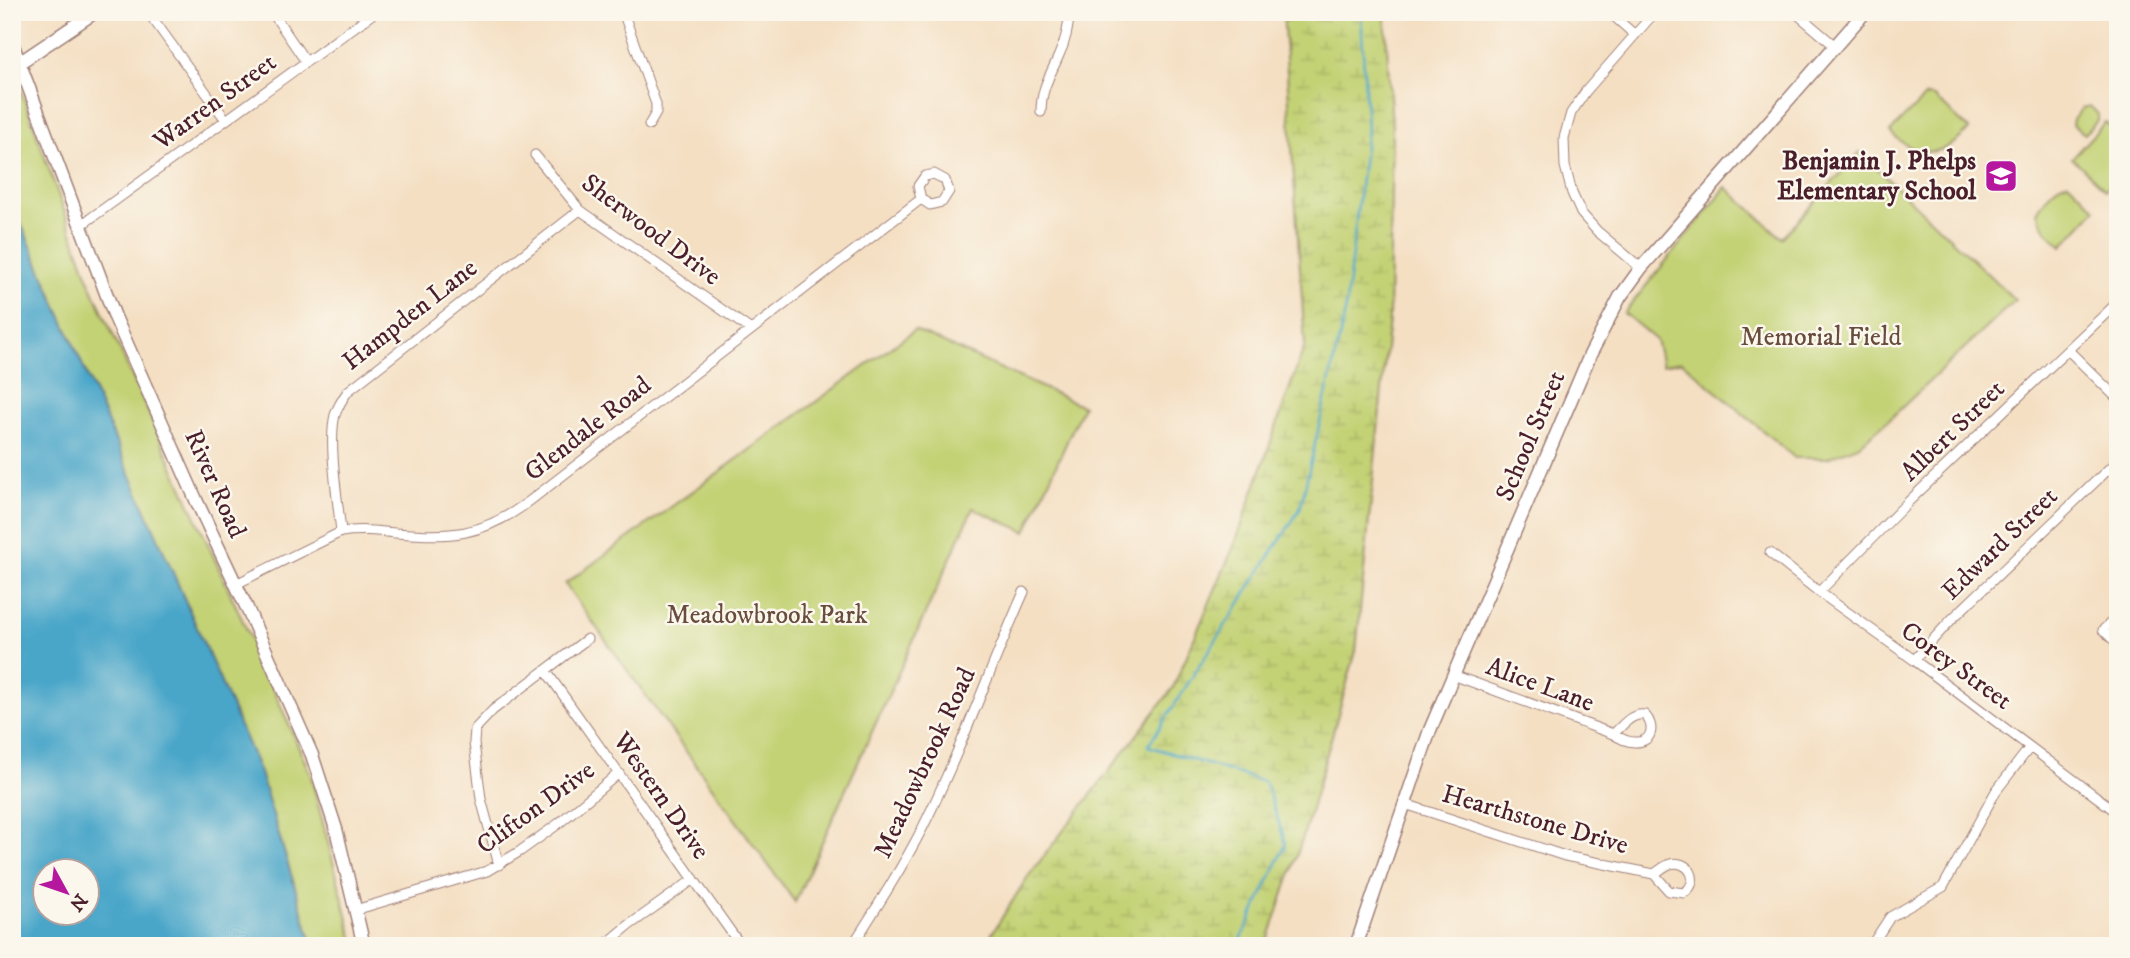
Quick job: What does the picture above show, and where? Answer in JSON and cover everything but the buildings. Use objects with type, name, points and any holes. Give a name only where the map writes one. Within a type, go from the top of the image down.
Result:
[{"type":"street","points":[[19,63],[95,12]]},
{"type":"street","points":[[148,12],[226,120]]},
{"type":"street","points":[[272,12],[306,62]]},
{"type":"street","name":"Warren Street","points":[[80,226],[375,12]]},
{"type":"street","points":[[622,12],[656,104],[656,113],[649,125]]},
{"type":"street","points":[[1041,112],[1041,97],[1064,42],[1070,12]]},
{"type":"street","points":[[1609,12],[1635,35]]},
{"type":"street","points":[[1641,268],[1598,231],[1581,212],[1572,193],[1565,166],[1564,138],[1571,113],[1578,102],[1655,12]]},
{"type":"street","points":[[1795,12],[1835,46]]},
{"type":"street","name":"School Street","points":[[1356,946],[1430,730],[1590,355],[1620,297],[1641,268],[1865,12]]},
{"type":"street","name":"River Road","points":[[12,43],[115,317],[313,755],[334,820],[364,946]]},
{"type":"street","name":"Sherwood Drive","points":[[535,155],[580,210],[751,330]]},
{"type":"street","name":"Glendale Road","points":[[236,584],[341,532],[359,530],[426,535],[454,534],[493,524],[527,502],[921,199]]},
{"type":"street","name":"Hampden Lane","points":[[341,532],[333,440],[338,407],[348,391],[580,210]]},
{"type":"street","name":"Albert Street","points":[[1819,592],[1907,503],[2118,302]]},
{"type":"street","points":[[2068,350],[2118,399]]},
{"type":"street","name":"Edward Street","points":[[1914,660],[1952,619],[2118,460]]},
{"type":"street","name":"Corey Street","points":[[1770,553],[2118,813]]},
{"type":"street","name":"Meadowbrook Road","points":[[852,946],[895,880],[924,824],[1024,592]]},
{"type":"street","points":[[2118,616],[2104,630],[2118,644]]},
{"type":"street","points":[[499,865],[481,799],[474,743],[475,729],[494,710],[587,639]]},
{"type":"street","name":"Western Drive","points":[[546,671],[741,946]]},
{"type":"street","name":"Alice Lane","points":[[1453,675],[1613,734]]},
{"type":"street","points":[[1871,946],[1890,917],[1943,887],[1996,791],[2030,747]]},
{"type":"street","name":"Clifton Drive","points":[[355,911],[435,885],[470,877],[499,865],[558,824],[619,772]]},
{"type":"street","name":"Hearthstone Drive","points":[[1405,804],[1565,856],[1654,874]]},
{"type":"street","points":[[604,946],[694,879]]},
{"type":"green space","points":[[1283,12],[1385,12],[1392,128],[1389,319],[1356,651],[1304,834],[1266,946],[984,946],[1027,878],[1173,688],[1236,541],[1305,345]]},
{"type":"green space","points":[[12,66],[92,288],[310,773],[355,946],[313,946],[259,770],[12,203]]},
{"type":"green space","points":[[1926,96],[1934,97],[1969,129],[1950,146],[1930,152],[1910,147],[1890,132]]},
{"type":"green space","points":[[2090,106],[2098,114],[2097,121],[2085,134],[2072,125],[2082,108]]},
{"type":"green space","points":[[2105,122],[2118,133],[2118,177],[2106,190],[2072,158]]},
{"type":"green space","name":"Memorial Field","points":[[1860,152],[2015,300],[1858,446],[1827,458],[1795,458],[1682,362],[1662,365],[1656,340],[1624,313],[1726,187],[1782,238]]},
{"type":"green space","points":[[2068,182],[2096,209],[2062,246],[2041,222],[2037,212],[2053,190]]},
{"type":"green space","name":"Meadowbrook Park","points":[[915,330],[1083,406],[1026,532],[973,508],[795,902],[565,584]]},
{"type":"water","points":[[12,203],[259,770],[313,946],[12,946]]},
{"type":"waterway","points":[[1238,946],[1286,844],[1265,782],[1148,746],[1300,509],[1345,313],[1367,129],[1361,12]]},
{"type":"place","name":"Benjamin J. Phelps Elementary School","points":[[2001,176]]}]
